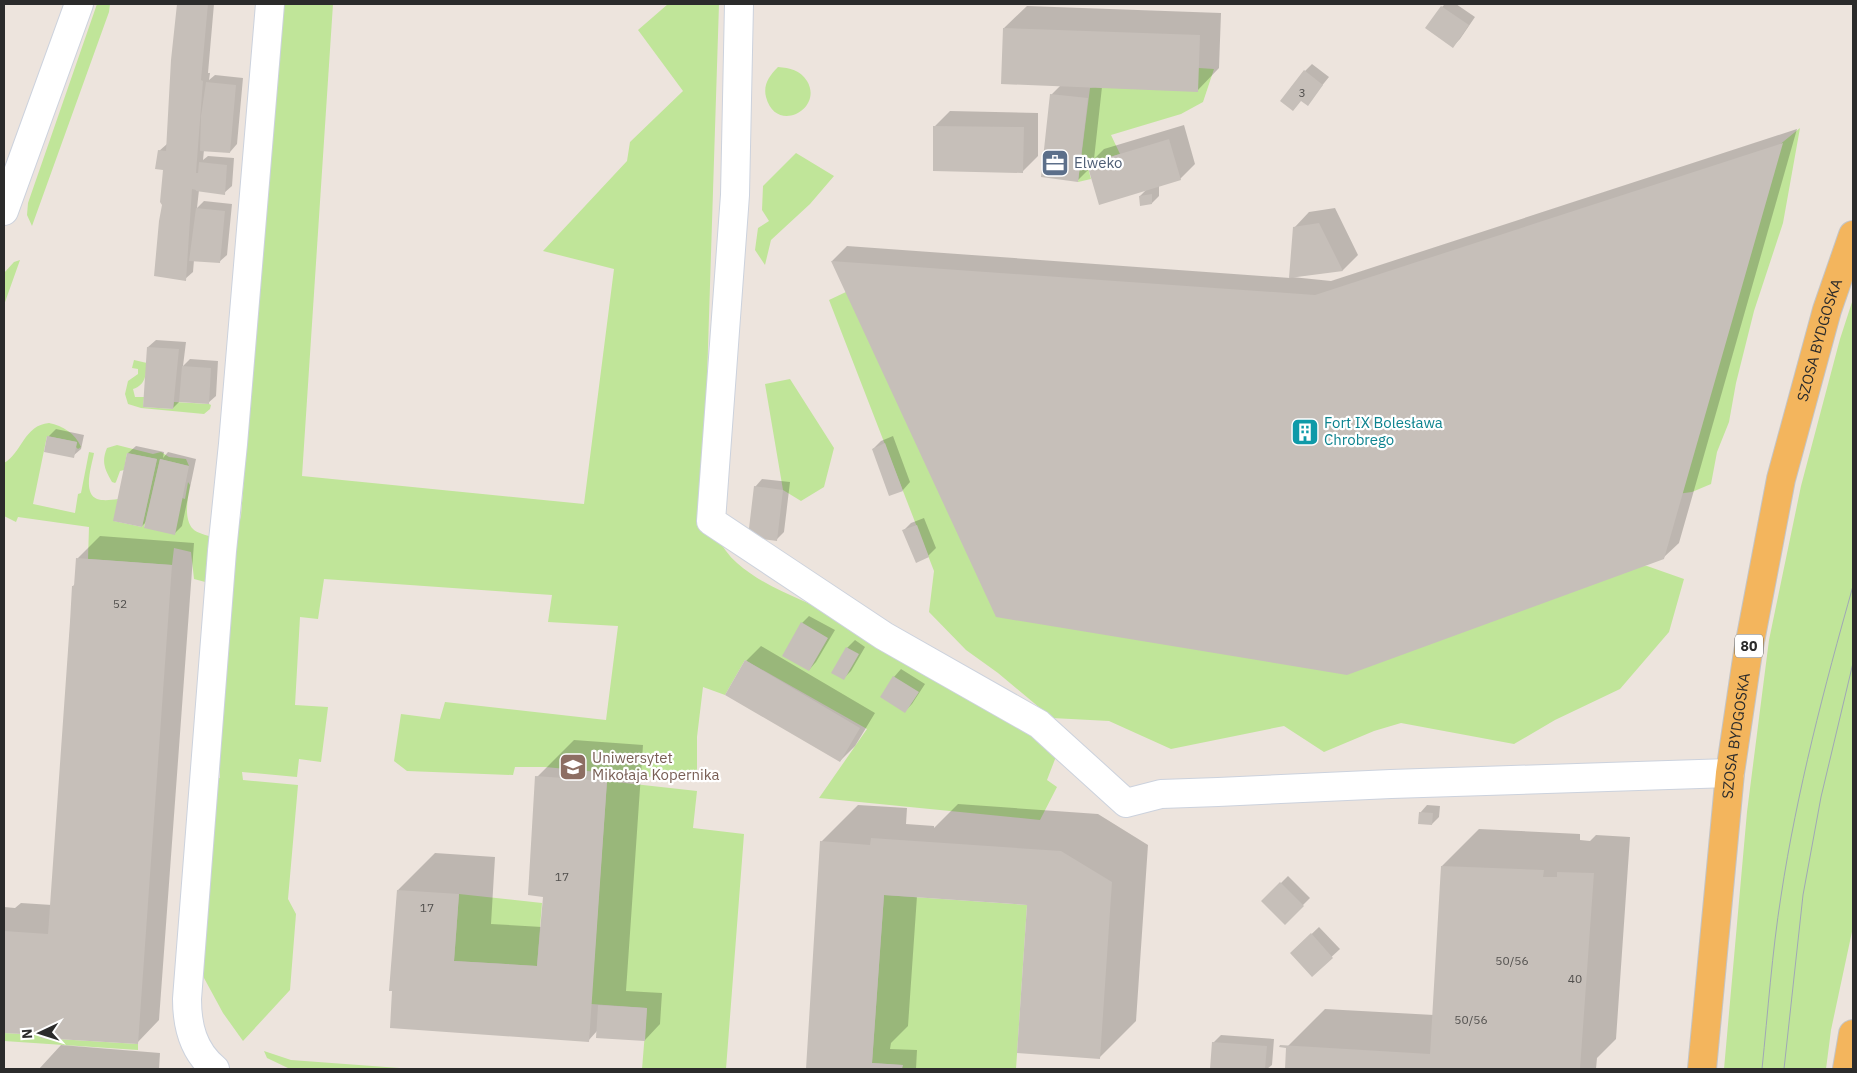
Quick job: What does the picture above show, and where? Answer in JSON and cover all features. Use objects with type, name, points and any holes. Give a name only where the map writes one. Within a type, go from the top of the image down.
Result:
[{"type":"main road","name":"SZOSA BYDGOSKA","points":[[1702,1069],[1730,773],[1748,652],[1781,479],[1827,310],[1853,235]]},
{"type":"main road","points":[[1847,1069],[1853,1034]]},
{"type":"street","points":[[4,211],[79,4]]},
{"type":"street","points":[[215,1069],[206,1062],[190,1032],[186,999],[222,551],[234,435],[270,4]]},
{"type":"street","points":[[739,4],[735,195],[711,521],[884,636],[1039,724],[1126,803],[1162,794],[1391,784],[1730,773]]},
{"type":"green space","points":[[97,4],[110,4],[109,12],[32,226],[27,215],[28,203]]},
{"type":"green space","points":[[281,4],[333,4],[302,476],[584,504],[614,269],[543,251],[627,161],[630,142],[683,91],[638,30],[668,4],[719,4],[703,504],[706,512],[725,550],[748,572],[774,587],[843,620],[1044,742],[1057,754],[1047,780],[1057,787],[1040,820],[819,798],[867,729],[745,660],[725,695],[703,687],[697,737],[697,775],[694,779],[686,779],[679,775],[651,777],[545,767],[515,767],[513,775],[407,771],[394,761],[401,714],[440,719],[445,702],[606,720],[618,626],[548,622],[552,595],[324,579],[318,619],[300,617],[295,705],[328,707],[321,762],[299,759],[297,777],[242,772],[243,780],[298,785],[288,899],[296,914],[290,990],[243,1041],[223,1013],[204,978],[200,938],[216,778],[220,778],[220,769],[215,768],[238,527],[241,516]]},
{"type":"green space","points":[[778,67],[794,70],[807,81],[811,91],[809,101],[797,114],[788,116],[779,114],[771,108],[766,97],[765,89],[768,81]]},
{"type":"green space","points":[[1199,68],[1214,69],[1203,102],[1181,114],[1111,135],[1120,154],[1087,164],[1091,179],[1078,182],[1090,88]]},
{"type":"green space","points":[[1800,128],[1783,223],[1754,311],[1736,383],[1729,422],[1717,452],[1711,484],[1692,492],[1647,498],[1750,169]]},
{"type":"green space","points":[[796,153],[834,176],[810,204],[771,240],[765,265],[755,250],[758,228],[769,221],[762,210],[763,186]]},
{"type":"green space","points":[[20,260],[4,305],[4,273],[14,262]]},
{"type":"green space","points":[[865,283],[1571,569],[1647,566],[1684,579],[1669,632],[1620,689],[1555,720],[1514,744],[1401,723],[1374,731],[1324,752],[1284,726],[1171,749],[1109,721],[1052,718],[998,673],[966,650],[929,612],[934,571],[829,300]]},
{"type":"green space","points":[[1853,299],[1853,927],[1831,1030],[1826,1069],[1724,1069],[1747,812],[1769,640],[1801,486],[1840,339]]},
{"type":"green space","points":[[134,360],[147,363],[143,382],[133,389],[135,397],[144,397],[143,407],[173,409],[174,402],[209,404],[211,405],[210,409],[204,414],[141,408],[128,404],[125,394],[128,381],[138,374],[138,369],[132,368]]},
{"type":"green space","points":[[790,379],[834,448],[824,487],[801,501],[783,490],[765,384]]},
{"type":"green space","points":[[49,423],[68,431],[75,438],[81,447],[78,449],[76,447],[77,442],[47,436],[33,504],[75,513],[89,452],[94,453],[89,478],[92,496],[102,500],[118,499],[114,521],[142,527],[157,459],[127,453],[124,470],[120,471],[115,483],[112,482],[107,474],[105,466],[104,458],[107,448],[117,445],[153,454],[161,452],[169,457],[186,459],[189,466],[160,459],[144,528],[182,498],[185,499],[188,482],[190,485],[187,514],[190,524],[197,532],[212,537],[209,583],[194,579],[191,552],[174,548],[172,565],[88,559],[89,527],[18,517],[16,522],[4,516],[4,463],[15,453],[34,429]]},
{"type":"green space","points":[[607,781],[697,791],[693,828],[744,834],[726,1069],[642,1069],[647,1008],[591,1004]]},
{"type":"green space","points":[[459,894],[542,903],[537,966],[454,961]]},
{"type":"green space","points":[[884,895],[1027,905],[1016,1069],[902,1069],[902,1065],[872,1063]]},
{"type":"green space","points":[[4,1033],[41,1035],[41,1038],[138,1044],[138,1050],[4,1041]]},
{"type":"green space","points":[[264,1051],[291,1060],[413,1069],[290,1069],[267,1058]]},
{"type":"building","points":[[177,4],[208,4],[201,80],[203,81],[196,173],[198,173],[199,162],[227,165],[225,195],[192,189],[186,281],[154,276],[162,205],[160,202],[163,170],[155,169],[158,150],[166,151],[171,60]]},
{"type":"building","points":[[1441,6],[1469,25],[1453,48],[1425,28]]},
{"type":"building","points":[[1003,28],[1200,35],[1198,92],[1001,84]]},
{"type":"building","points":[[1304,70],[1323,85],[1308,106],[1301,101],[1293,111],[1280,101]]},
{"type":"building","points":[[206,82],[236,85],[230,153],[200,151],[201,116]]},
{"type":"building","points":[[1050,94],[1088,98],[1078,182],[1041,177]]},
{"type":"building","points":[[933,126],[1024,127],[1023,173],[933,171]]},
{"type":"building","points":[[1169,139],[1181,180],[1099,205],[1087,164]]},
{"type":"building","name":"Fort IX Bolesława Chrobrego","points":[[1783,143],[1664,559],[1347,675],[996,617],[831,261],[1315,295]]},
{"type":"building","points":[[1152,194],[1152,204],[1140,206],[1139,196]]},
{"type":"building","points":[[196,208],[225,211],[220,263],[189,261]]},
{"type":"building","points":[[1319,223],[1343,271],[1289,278],[1293,227]]},
{"type":"building","points":[[147,347],[179,349],[173,409],[143,407]]},
{"type":"building","points":[[182,366],[211,368],[209,404],[179,402]]},
{"type":"building","points":[[47,436],[77,442],[74,458],[44,452]]},
{"type":"building","points":[[885,443],[903,491],[889,496],[872,449]]},
{"type":"building","points":[[127,453],[157,459],[142,527],[113,521]]},
{"type":"building","points":[[160,459],[189,466],[175,535],[144,528]]},
{"type":"building","points":[[754,486],[783,490],[777,541],[748,537]]},
{"type":"building","points":[[917,525],[929,557],[916,563],[902,530]]},
{"type":"building","points":[[76,558],[172,565],[138,1044],[41,1038],[41,1035],[4,1033],[4,931],[48,934],[72,586],[74,586]]},
{"type":"building","points":[[801,622],[828,638],[809,671],[782,656]]},
{"type":"building","points":[[846,647],[859,654],[844,680],[831,673]]},
{"type":"building","points":[[745,660],[860,728],[840,762],[725,695]]},
{"type":"building","points":[[893,676],[919,692],[905,713],[880,697]]},
{"type":"building","points":[[535,776],[607,781],[589,1042],[390,1028],[392,991],[389,991],[397,890],[459,894],[454,961],[537,966],[543,897],[528,895]]},
{"type":"building","points":[[1419,812],[1433,813],[1432,825],[1418,824]]},
{"type":"building","points":[[871,838],[1061,851],[1112,882],[1100,1059],[1017,1053],[1027,905],[884,895],[872,1063],[903,1065],[902,1069],[806,1069],[820,841],[870,845]]},
{"type":"building","points":[[1441,866],[1544,870],[1543,877],[1557,877],[1557,872],[1594,873],[1580,1069],[1285,1069],[1286,1048],[1279,1047],[1280,1045],[1430,1054]]},
{"type":"building","points":[[1280,882],[1304,906],[1285,925],[1261,901]]},
{"type":"building","points":[[1311,933],[1333,958],[1312,977],[1290,953]]},
{"type":"building","points":[[598,1005],[647,1008],[645,1041],[596,1038]]},
{"type":"building","points":[[1212,1042],[1267,1046],[1265,1069],[1210,1069]]},
{"type":"tram line","points":[[1762,1069],[1775,939],[1787,857],[1812,740],[1853,586]]},
{"type":"tram line","points":[[1784,1069],[1803,895],[1821,797],[1853,663]]},
{"type":"place","name":"Elweko","points":[[1055,163]]},
{"type":"place","name":"Fort IX Bolesława Chrobrego","points":[[1305,432]]},
{"type":"place","name":"Uniwersytet Mikołaja Kopernika","points":[[573,767]]}]
